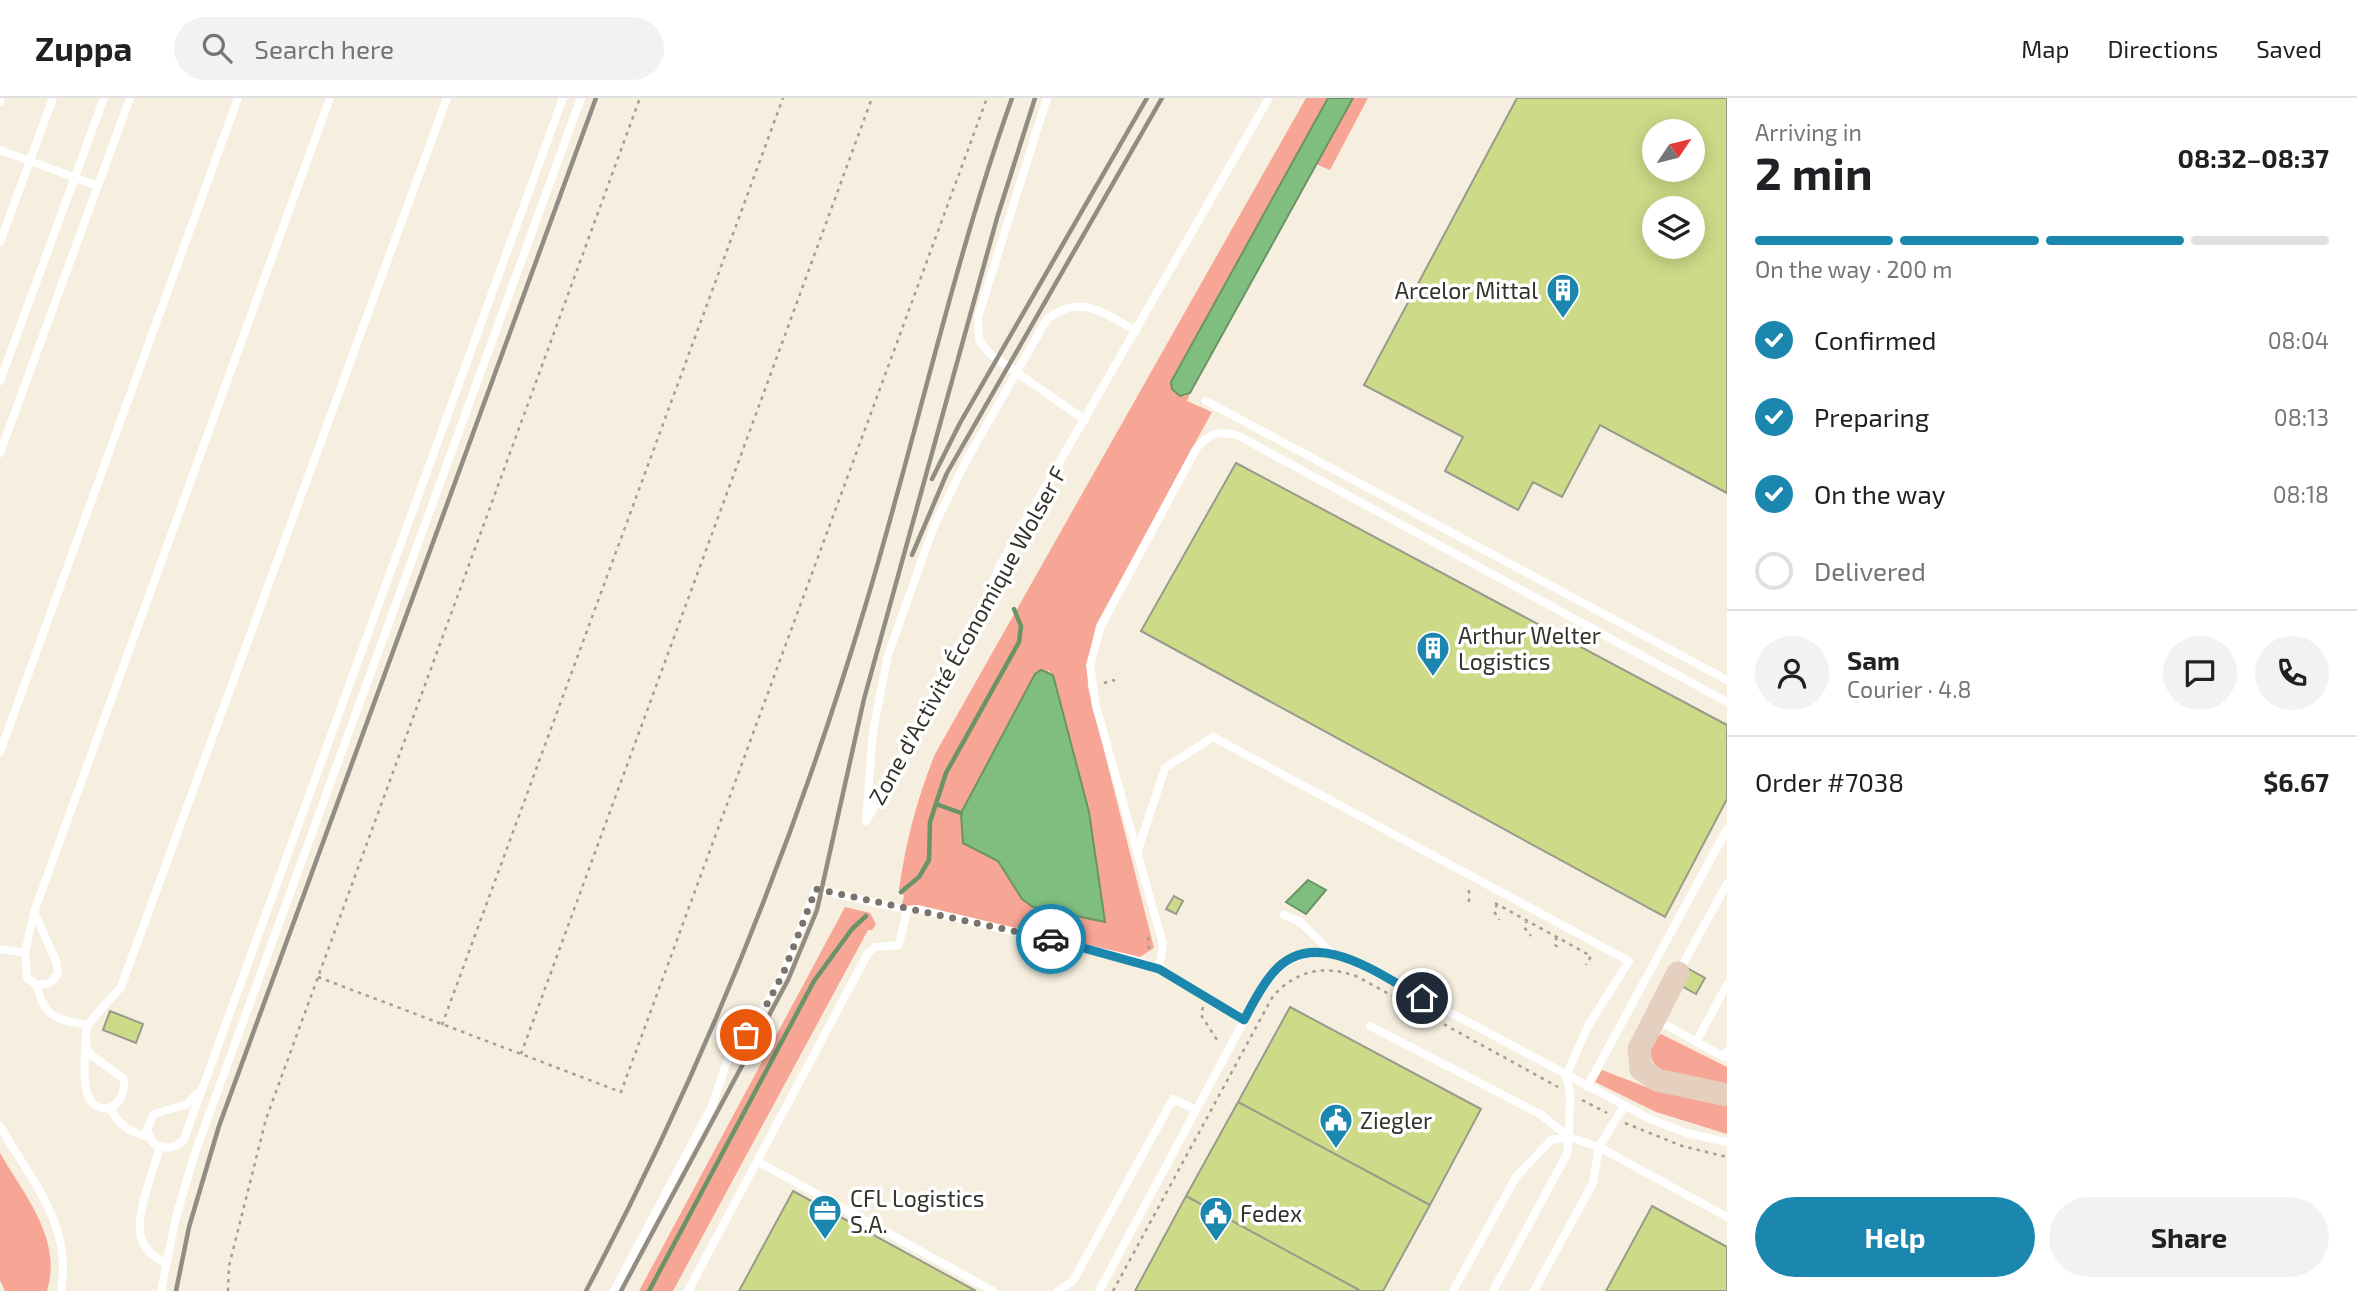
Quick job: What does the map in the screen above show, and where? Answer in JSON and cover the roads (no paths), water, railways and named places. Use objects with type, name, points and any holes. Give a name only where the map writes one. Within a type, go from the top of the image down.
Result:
[{"type":"main road","points":[[1678,973],[1639,1049],[1638,1059],[1647,1076],[1727,1095]]},
{"type":"lane","points":[[0,242],[53,98]]},
{"type":"lane","points":[[0,381],[104,98]]},
{"type":"lane","points":[[0,453],[130,98]]},
{"type":"lane","points":[[0,752],[238,98]]},
{"type":"lane","points":[[34,912],[56,961],[58,974],[50,984],[37,985],[27,978],[25,953],[34,912],[330,98]]},
{"type":"lane","points":[[85,1045],[92,1056],[123,1078],[126,1090],[121,1101],[110,1108],[98,1106],[89,1098],[85,1045],[87,1025],[114,997],[132,961],[447,98]]},
{"type":"lane","points":[[110,1108],[118,1122],[130,1132],[149,1136],[160,1147],[173,1147],[184,1139],[197,1094],[563,98]]},
{"type":"lane","points":[[161,1291],[165,1264],[195,1153],[581,98]]},
{"type":"lane","points":[[1047,98],[978,317],[979,340],[990,354],[1086,420]]},
{"type":"lane","name":"Zone d'Activité Économique Wolser F","points":[[1136,331],[1098,310],[1076,304],[1059,310],[1047,319],[965,461],[934,526],[888,655],[873,731],[866,821],[927,719],[976,622],[999,567],[1086,420],[1269,98]]},
{"type":"lane","points":[[0,150],[98,186]]},
{"type":"lane","points":[[1206,401],[1727,680]]},
{"type":"lane","points":[[1159,969],[1163,944],[1091,686],[1094,645],[1104,619],[1196,449],[1207,436],[1223,431],[1239,436],[1727,702]]},
{"type":"lane","points":[[1138,852],[1165,768],[1213,737],[1629,961],[1588,1026],[1566,1076],[1570,1093],[1567,1154],[1493,1291]]},
{"type":"lane","points":[[1587,1087],[1727,829]]},
{"type":"lane","points":[[1678,973],[1727,884]]},
{"type":"lane","points":[[614,1291],[712,1106],[726,1064],[760,1017],[783,974],[816,889],[1074,944],[1159,969],[1244,1020]]},
{"type":"lane","points":[[688,1291],[868,953],[875,947],[899,946],[904,909]]},
{"type":"lane","points":[[1284,915],[1300,922],[1332,953]]},
{"type":"lane","points":[[0,949],[25,953]]},
{"type":"lane","points":[[1099,1291],[1244,1020],[1273,972],[1300,956],[1332,953],[1352,960],[1624,1106],[1687,1133],[1727,1142]]},
{"type":"lane","points":[[37,985],[40,1002],[51,1015],[87,1025]]},
{"type":"lane","points":[[1696,1042],[1727,985]]},
{"type":"lane","points":[[1654,1019],[1724,1057],[1727,1051]]},
{"type":"lane","points":[[1370,1026],[1540,1114],[1569,1137],[1599,1147],[1727,1217]]},
{"type":"lane","points":[[149,1136],[149,1121],[154,1114],[187,1104],[197,1094]]},
{"type":"lane","points":[[1058,1291],[1073,1281],[1173,1099],[1196,1110]]},
{"type":"lane","points":[[1534,1291],[1593,1183],[1599,1147],[1624,1106]]},
{"type":"lane","points":[[0,1126],[61,1233],[65,1260],[61,1291]]},
{"type":"lane","points":[[1452,1291],[1516,1177],[1551,1140],[1569,1137]]},
{"type":"lane","points":[[160,1147],[139,1223],[141,1239],[151,1254],[165,1264]]},
{"type":"lane","points":[[757,1161],[993,1291]]},
{"type":"waterway","points":[[901,892],[919,877],[929,860],[930,822],[946,773],[1019,642],[1021,626],[1014,609]]},
{"type":"waterway","points":[[936,804],[961,813]]},
{"type":"waterway","points":[[649,1291],[814,981],[852,929],[866,916]]},
{"type":"railway","points":[[176,1291],[189,1227],[219,1126],[596,98]]},
{"type":"railway","points":[[586,1291],[628,1209],[706,1041],[742,956],[808,783],[865,607],[971,224],[1012,98]]},
{"type":"railway","points":[[621,1291],[788,980],[817,910],[864,699],[997,218],[1035,98]]},
{"type":"railway","points":[[932,479],[960,423],[1147,98]]},
{"type":"railway","points":[[912,555],[947,473],[1162,98]]},
{"type":"place","name":"Arcelor Mittal","points":[[1563,320]]},
{"type":"place","name":"Arthur Welter Logistics","points":[[1433,678]]},
{"type":"place","name":"Ziegler","points":[[1336,1150]]},
{"type":"place","name":"CFL Logistics S.A.","points":[[825,1241]]},
{"type":"place","name":"Fedex","points":[[1216,1243]]}]
